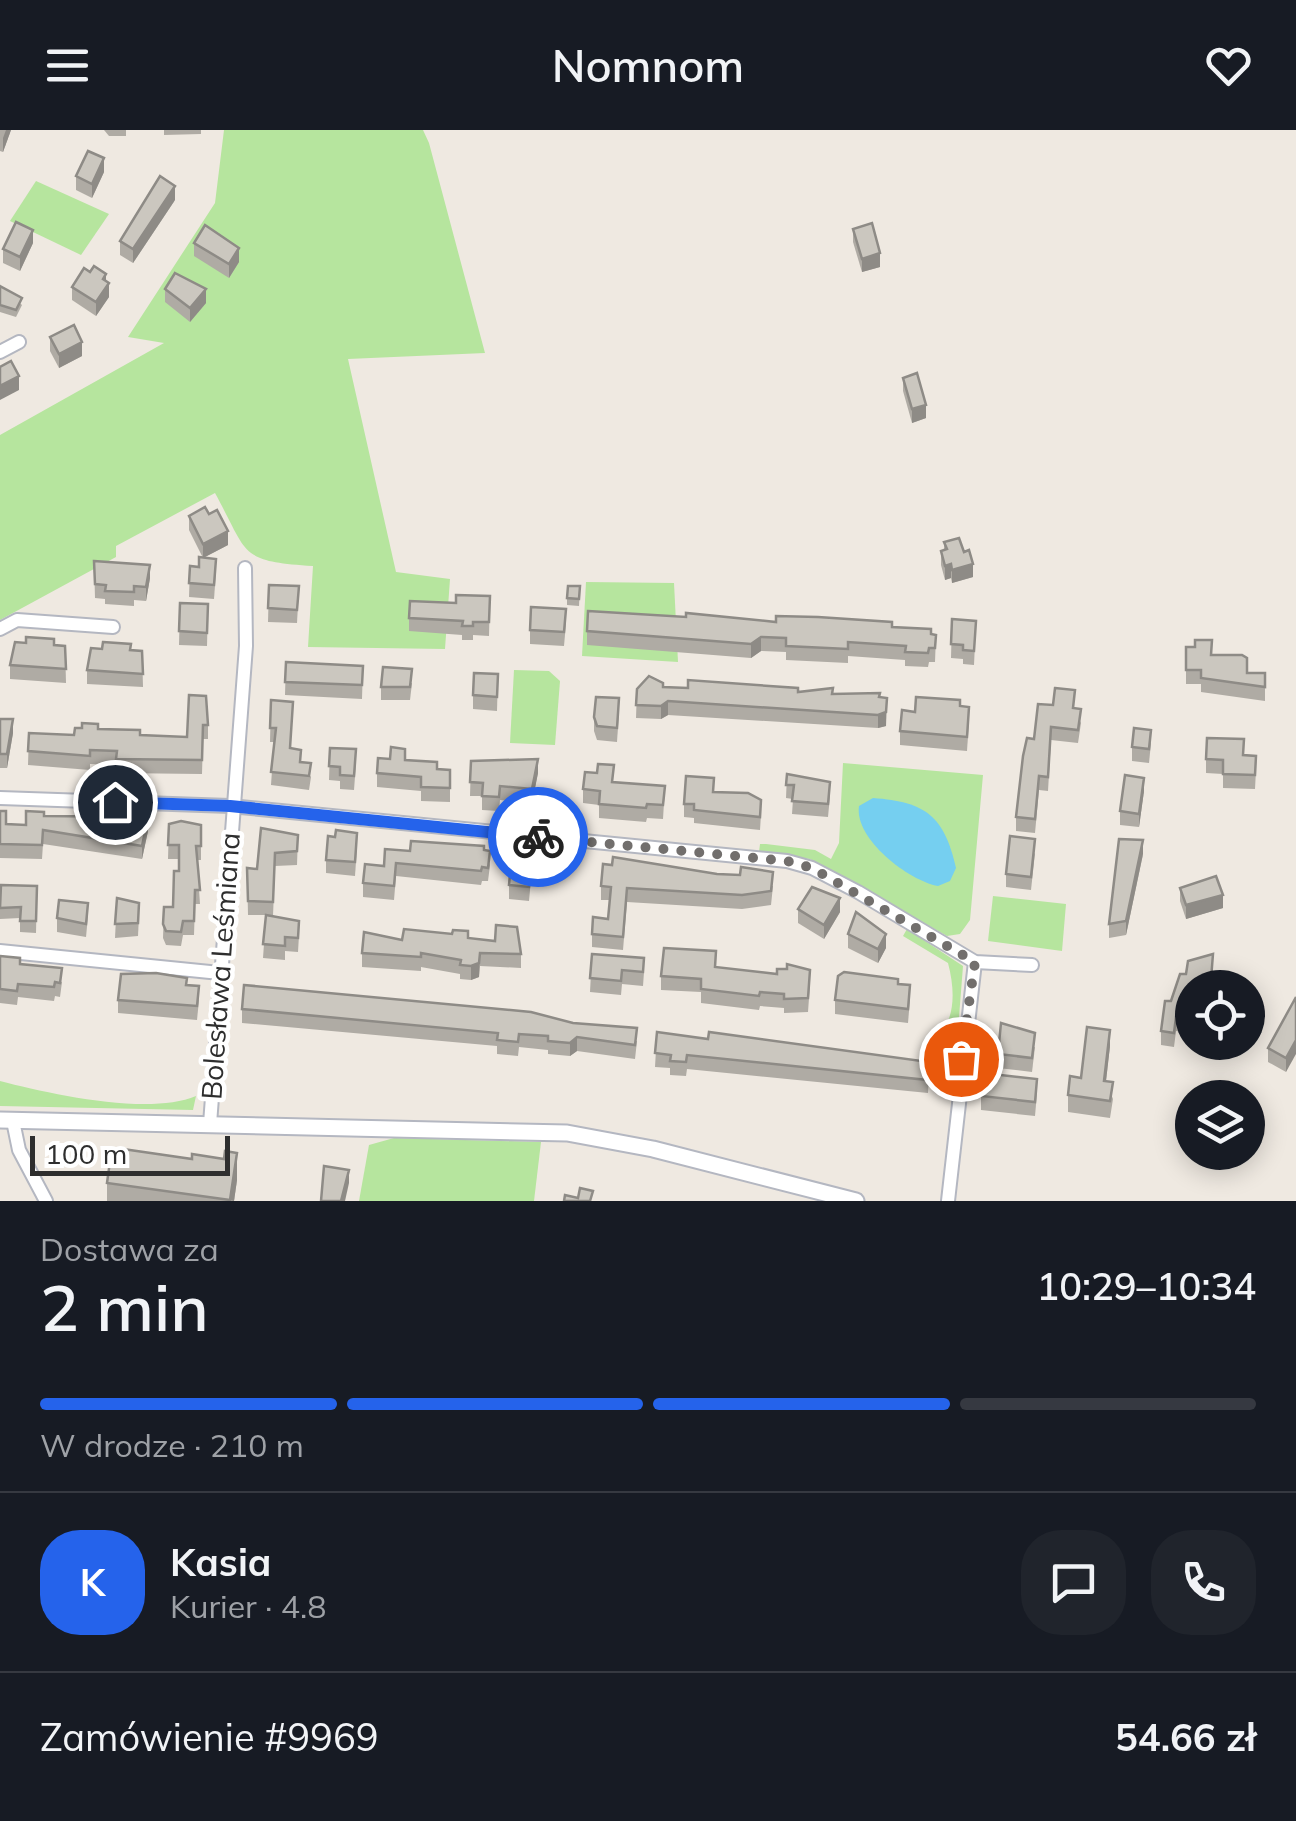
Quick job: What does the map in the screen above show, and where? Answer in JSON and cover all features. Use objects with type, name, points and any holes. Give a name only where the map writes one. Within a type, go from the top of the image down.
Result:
[{"type":"street","points":[[0,352],[18,342]]},
{"type":"street","name":"Bolesława Leśmiana","points":[[210,1124],[230,806],[246,646],[245,568]]},
{"type":"street","points":[[0,629],[16,620],[113,627]]},
{"type":"street","points":[[0,798],[230,806],[800,863],[975,962],[1032,966]]},
{"type":"street","points":[[0,951],[220,973]]},
{"type":"street","points":[[948,1201],[975,962]]},
{"type":"street","points":[[46,1201],[7,1120],[568,1133],[653,1149],[856,1201]]},
{"type":"green space","points":[[224,130],[423,130],[429,143],[485,353],[348,359],[396,572],[450,579],[445,649],[308,647],[313,566],[271,561],[249,551],[215,493],[116,546],[116,557],[0,620],[0,435],[164,343],[128,337],[215,203]]},
{"type":"green space","points":[[36,181],[109,214],[81,255],[10,221]]},
{"type":"green space","points":[[586,582],[674,583],[678,662],[582,656]]},
{"type":"green space","points":[[514,670],[549,671],[560,681],[555,745],[510,743]]},
{"type":"green space","points":[[843,763],[983,775],[970,920],[960,934],[947,936],[810,859],[759,852],[760,844],[766,844],[815,850],[831,859],[839,843]]},
{"type":"green space","points":[[993,896],[1066,904],[1062,951],[988,941]]},
{"type":"green space","points":[[907,929],[963,966],[958,1030],[949,1041],[934,1042],[946,1025],[952,1006],[948,963],[903,936]]},
{"type":"green space","points":[[0,1081],[99,1101],[153,1104],[196,1096],[193,1110],[0,1106]]},
{"type":"green space","points":[[394,1138],[541,1142],[534,1201],[359,1201],[369,1145]]},
{"type":"water","points":[[873,798],[907,803],[930,815],[951,850],[956,868],[950,881],[938,886],[913,876],[874,844],[865,832],[859,806]]},
{"type":"building","points":[[88,151],[104,158],[92,184],[76,176]]},
{"type":"building","points":[[160,176],[175,186],[133,249],[120,241]]},
{"type":"building","points":[[16,222],[33,230],[20,257],[3,249]]},
{"type":"building","points":[[872,223],[880,253],[862,259],[853,229]]},
{"type":"building","points":[[205,225],[239,248],[229,264],[194,243]]},
{"type":"building","points":[[94,266],[106,274],[103,279],[109,283],[96,302],[72,287],[84,268],[90,272]]},
{"type":"building","points":[[175,273],[206,289],[190,308],[165,289]]},
{"type":"building","points":[[0,286],[22,298],[16,310],[0,305]]},
{"type":"building","points":[[74,325],[82,342],[59,354],[50,337]]},
{"type":"building","points":[[11,361],[19,376],[0,386],[0,367]]},
{"type":"building","points":[[917,373],[926,405],[912,409],[903,378]]},
{"type":"building","points":[[205,507],[209,514],[217,510],[228,531],[203,544],[189,516]]},
{"type":"building","points":[[959,538],[964,552],[969,550],[973,564],[952,570],[951,564],[945,566],[941,551],[947,549],[944,542]]},
{"type":"building","points":[[199,557],[216,559],[214,585],[189,583],[190,566],[199,567]]},
{"type":"building","points":[[94,561],[150,565],[146,587],[134,586],[134,592],[105,591],[106,585],[95,584]]},
{"type":"building","points":[[269,585],[299,586],[297,610],[268,608]]},
{"type":"building","points":[[568,586],[580,586],[579,599],[567,598]]},
{"type":"building","points":[[456,595],[490,596],[489,622],[462,626],[463,621],[409,618],[410,601],[456,603]]},
{"type":"building","points":[[180,603],[208,604],[207,633],[179,631]]},
{"type":"building","points":[[531,607],[566,609],[564,632],[530,630]]},
{"type":"building","points":[[588,611],[686,617],[686,613],[776,622],[776,616],[892,622],[892,627],[931,629],[931,634],[936,635],[935,648],[929,648],[928,653],[905,652],[906,646],[848,642],[848,649],[786,646],[786,638],[761,637],[751,644],[587,631]]},
{"type":"building","points":[[952,619],[976,621],[974,651],[951,644]]},
{"type":"building","points":[[26,637],[54,639],[54,645],[65,646],[66,669],[10,665],[15,642],[26,643]]},
{"type":"building","points":[[1195,640],[1212,640],[1211,655],[1247,658],[1247,673],[1265,673],[1265,687],[1201,678],[1201,670],[1186,670],[1186,647],[1195,647]]},
{"type":"building","points":[[103,642],[131,644],[130,650],[142,651],[143,674],[87,670],[91,648],[102,649]]},
{"type":"building","points":[[286,662],[363,666],[362,685],[285,682]]},
{"type":"building","points":[[383,667],[412,669],[410,687],[381,687]]},
{"type":"building","points":[[474,673],[498,674],[497,697],[473,695]]},
{"type":"building","points":[[649,676],[663,683],[663,687],[688,688],[688,680],[798,688],[798,692],[833,688],[832,694],[880,693],[879,697],[887,698],[886,712],[878,715],[668,701],[661,706],[636,705],[637,689]]},
{"type":"building","points":[[1055,688],[1075,690],[1073,708],[1081,709],[1078,730],[1051,727],[1048,777],[1039,776],[1035,819],[1016,817],[1027,738],[1034,739],[1038,704],[1053,705]]},
{"type":"building","points":[[189,695],[206,696],[208,725],[203,725],[202,760],[116,759],[117,751],[90,750],[90,756],[28,751],[29,733],[74,735],[75,728],[82,728],[82,723],[98,724],[98,729],[140,730],[140,735],[187,737]]},
{"type":"building","points":[[596,697],[619,698],[617,728],[597,726]]},
{"type":"building","points":[[916,697],[960,700],[960,706],[969,707],[967,737],[900,731],[902,710],[915,712]]},
{"type":"building","points":[[271,700],[293,702],[290,748],[301,750],[300,762],[311,763],[309,776],[271,772],[276,728],[270,728]]},
{"type":"building","points":[[0,719],[13,719],[7,754],[0,754]]},
{"type":"building","points":[[1134,728],[1151,730],[1149,749],[1132,747]]},
{"type":"building","points":[[1207,738],[1244,739],[1243,755],[1256,756],[1255,775],[1223,774],[1223,760],[1206,759]]},
{"type":"building","points":[[391,747],[405,749],[405,760],[437,762],[437,769],[450,770],[450,788],[421,787],[421,777],[377,773],[378,758],[390,759]]},
{"type":"building","points":[[330,748],[356,749],[354,776],[340,775],[340,767],[329,766]]},
{"type":"building","points":[[538,759],[532,789],[500,786],[499,797],[482,796],[483,783],[470,782],[471,761]]},
{"type":"building","points":[[598,764],[614,765],[612,782],[665,786],[663,805],[647,804],[646,808],[599,804],[600,791],[583,789],[585,772],[597,773]]},
{"type":"building","points":[[787,774],[830,782],[828,804],[792,801],[794,785],[786,785]]},
{"type":"building","points":[[1125,775],[1144,778],[1139,814],[1120,811]]},
{"type":"building","points":[[686,776],[714,778],[713,792],[748,793],[761,800],[760,817],[694,810],[694,804],[684,804]]},
{"type":"building","points":[[0,811],[6,811],[6,824],[26,825],[26,811],[44,812],[44,816],[148,817],[142,846],[43,830],[42,845],[0,844]]},
{"type":"building","points":[[181,821],[201,825],[201,846],[196,846],[200,890],[195,890],[194,921],[183,921],[181,932],[166,931],[164,907],[173,907],[174,871],[179,871],[179,845],[168,845],[169,824]]},
{"type":"building","points":[[261,828],[298,835],[297,851],[275,853],[273,902],[248,901],[247,868],[257,869]]},
{"type":"building","points":[[336,830],[357,833],[355,862],[326,860],[328,836],[335,837]]},
{"type":"building","points":[[1010,836],[1035,839],[1031,877],[1006,874]]},
{"type":"building","points":[[1119,839],[1143,840],[1126,921],[1109,924]]},
{"type":"building","points":[[411,841],[484,846],[484,850],[490,851],[488,868],[482,867],[481,871],[396,863],[394,886],[363,883],[365,864],[384,866],[385,849],[410,851]]},
{"type":"building","points":[[512,853],[532,855],[529,887],[509,885]]},
{"type":"building","points":[[613,857],[717,874],[740,875],[741,867],[773,872],[771,891],[742,895],[627,888],[623,937],[592,934],[593,917],[608,919],[611,887],[601,886],[603,864],[612,865]]},
{"type":"building","points":[[1216,876],[1223,895],[1186,905],[1180,888]]},
{"type":"building","points":[[1,885],[37,886],[36,921],[20,921],[21,907],[0,908]]},
{"type":"building","points":[[812,887],[840,898],[824,925],[798,909]]},
{"type":"building","points":[[117,898],[139,903],[138,923],[115,924]]},
{"type":"building","points":[[59,900],[88,903],[86,924],[57,918]]},
{"type":"building","points":[[856,912],[886,934],[878,949],[848,934]]},
{"type":"building","points":[[266,915],[299,921],[298,938],[285,937],[285,946],[263,944]]},
{"type":"building","points":[[496,925],[517,927],[521,954],[480,953],[479,963],[471,966],[460,965],[461,960],[421,953],[421,957],[362,953],[364,932],[402,940],[404,929],[452,934],[453,930],[468,931],[468,938],[495,941]]},
{"type":"building","points":[[664,948],[716,951],[715,967],[777,974],[777,969],[787,969],[787,964],[810,970],[808,998],[784,999],[784,994],[760,992],[759,996],[701,989],[701,979],[661,976]]},
{"type":"building","points":[[592,954],[644,958],[643,972],[622,970],[621,981],[590,978]]},
{"type":"building","points":[[1213,954],[1212,970],[1187,970],[1188,961]]},
{"type":"building","points":[[0,956],[20,958],[20,964],[62,968],[60,983],[55,982],[54,987],[18,984],[17,991],[0,989]]},
{"type":"building","points":[[844,972],[898,979],[898,984],[910,985],[908,1009],[835,1000],[838,976]]},
{"type":"building","points":[[156,973],[187,978],[186,985],[199,986],[197,1006],[118,1000],[121,974]]},
{"type":"building","points":[[244,985],[531,1012],[573,1023],[637,1028],[635,1045],[577,1037],[570,1043],[548,1041],[548,1036],[519,1034],[518,1042],[497,1040],[498,1033],[242,1009]]},
{"type":"building","points":[[1175,989],[1174,1033],[1161,1031],[1165,1001],[1171,1001]]},
{"type":"building","points":[[1296,997],[1296,1040],[1286,1058],[1268,1048]]},
{"type":"building","points":[[1001,1023],[1035,1033],[1032,1058],[998,1054]]},
{"type":"building","points":[[1087,1027],[1110,1030],[1104,1081],[1113,1082],[1110,1101],[1068,1095],[1070,1076],[1081,1078]]},
{"type":"building","points":[[657,1032],[708,1039],[709,1032],[929,1062],[928,1080],[687,1055],[686,1062],[670,1061],[671,1055],[655,1053]]},
{"type":"building","points":[[983,1073],[1037,1079],[1035,1102],[981,1096]]},
{"type":"building","points":[[123,1149],[192,1159],[192,1154],[224,1159],[225,1151],[237,1153],[230,1200],[107,1183],[111,1154],[123,1155]]},
{"type":"building","points":[[324,1166],[349,1170],[341,1201],[321,1201]]},
{"type":"building","points":[[580,1188],[593,1191],[590,1201],[564,1201],[565,1195],[578,1198]]},
{"type":"way so far","points":[[538,837],[800,863],[858,892],[975,962],[961,1059]]},
{"type":"route","points":[[115,802],[230,806],[538,837]]}]
